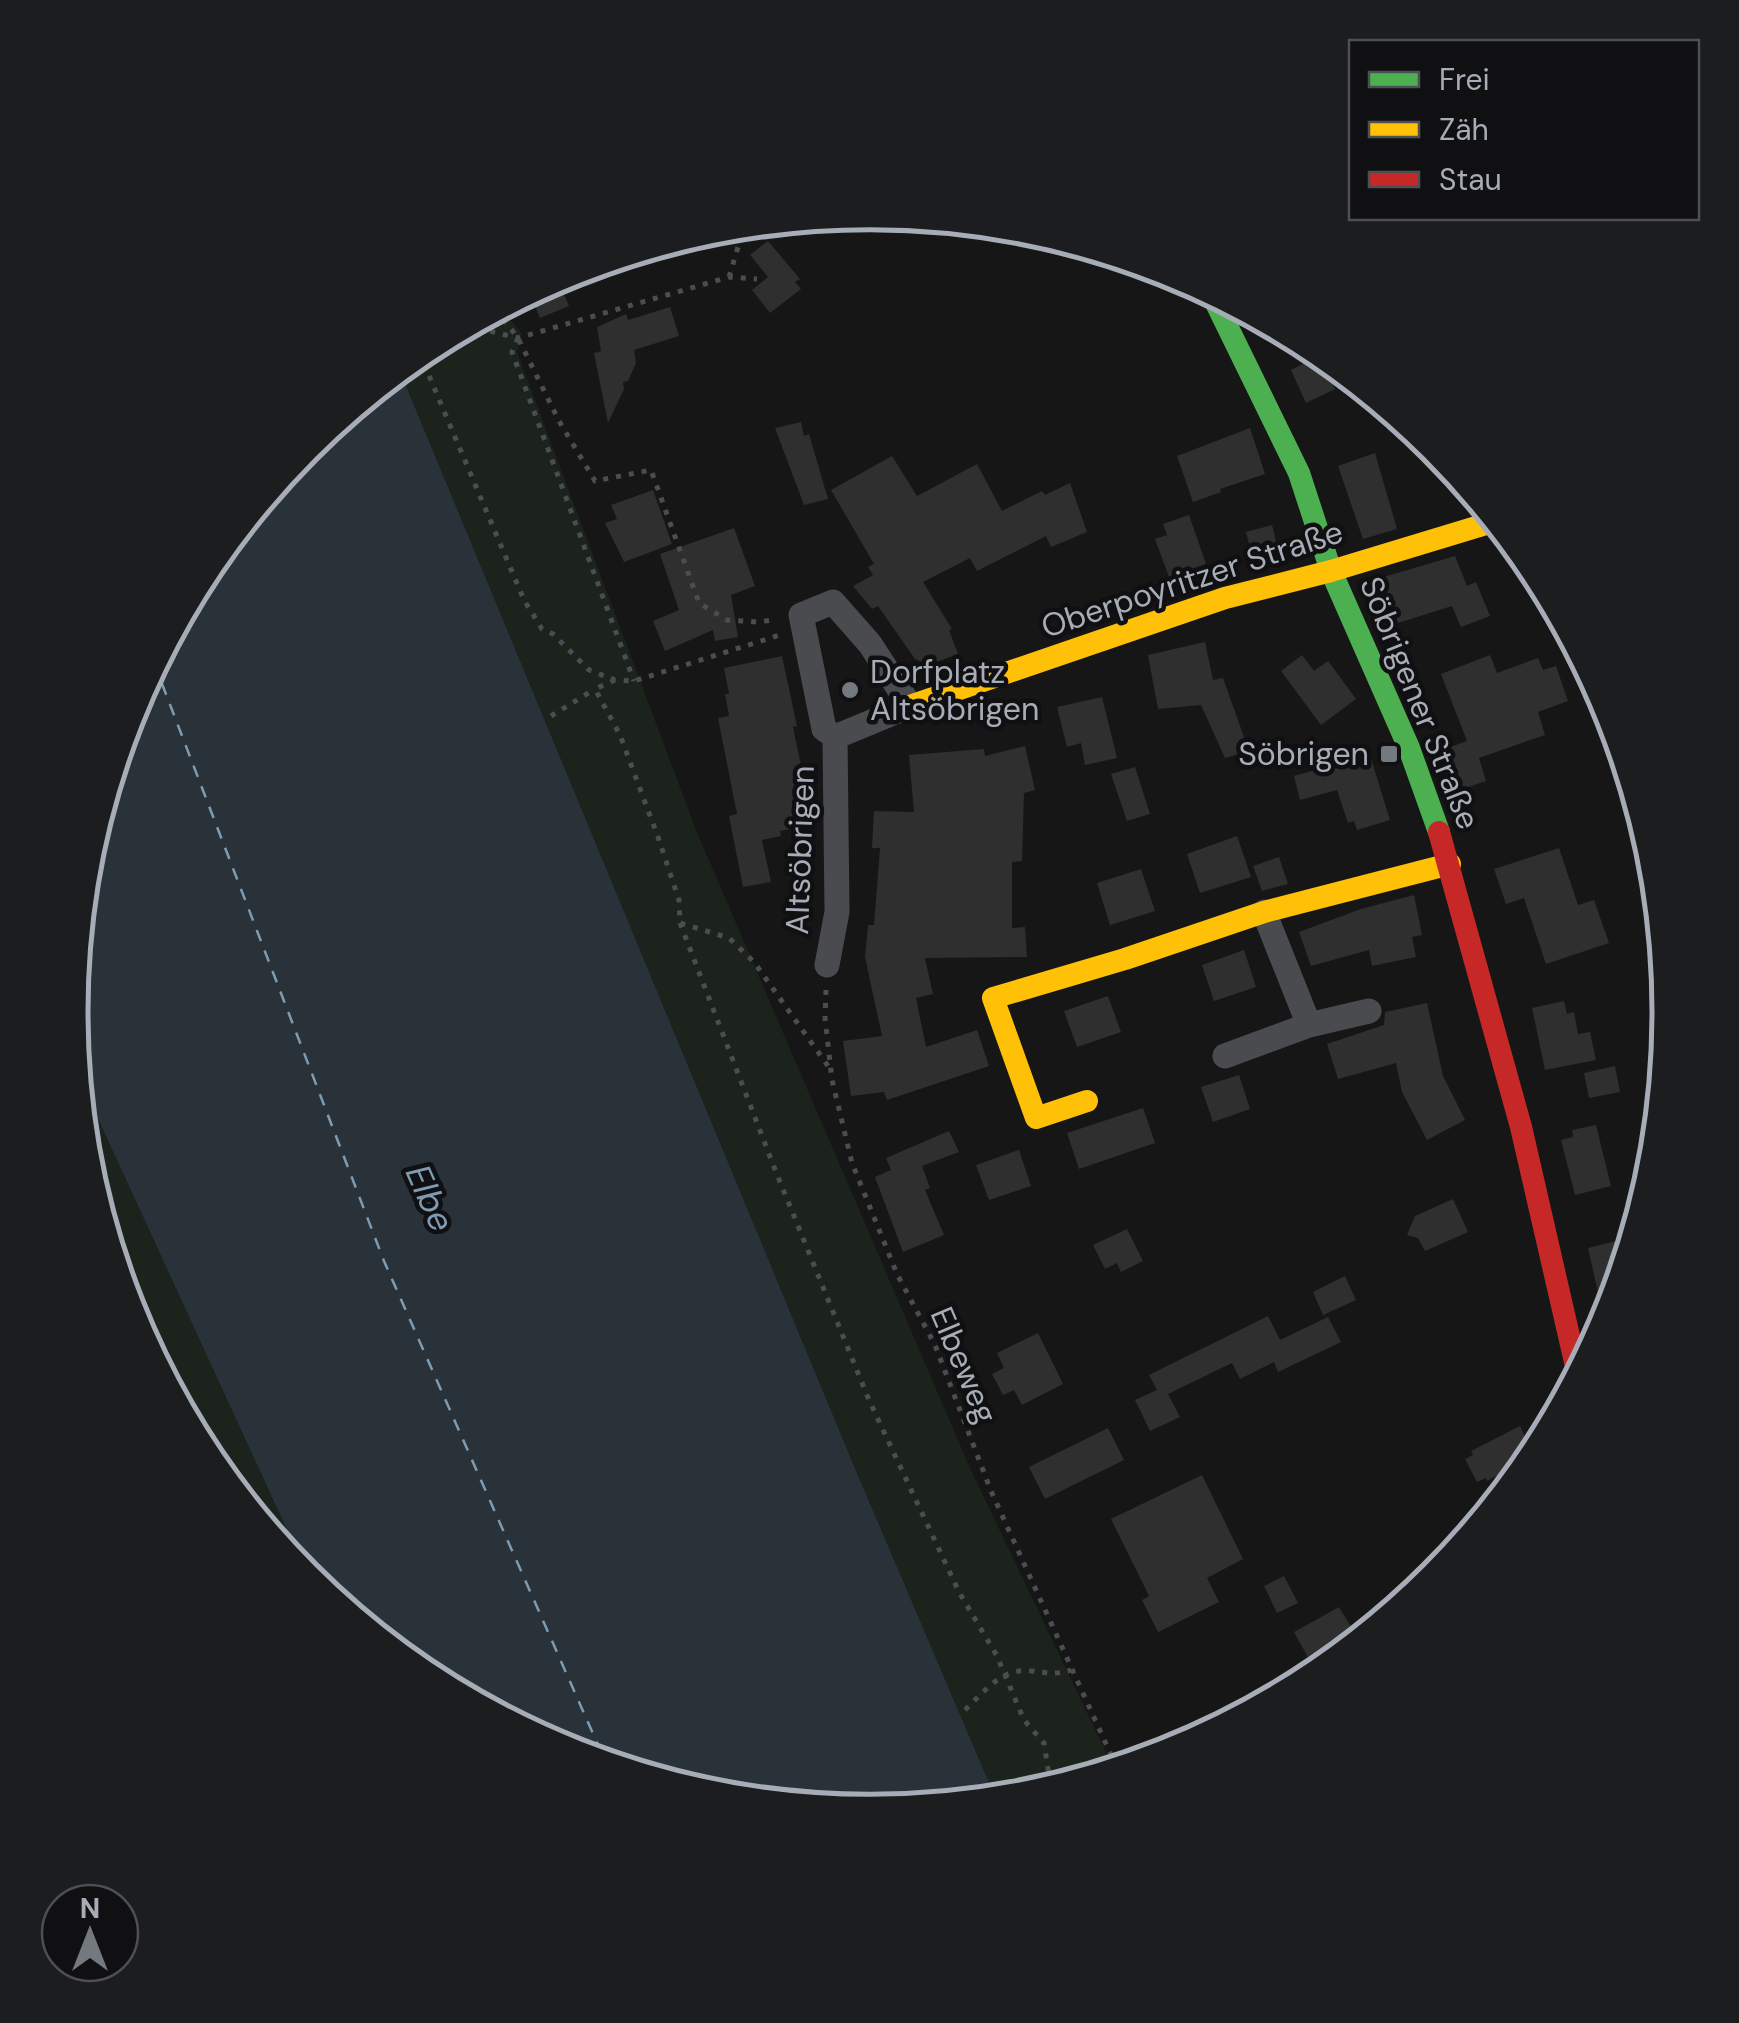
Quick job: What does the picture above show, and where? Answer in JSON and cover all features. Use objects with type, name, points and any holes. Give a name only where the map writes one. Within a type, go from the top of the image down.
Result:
[{"type":"street","name":"Söbrigener Straße","points":[[1221,313],[1298,473],[1331,571],[1409,748],[1450,864],[1512,1090],[1573,1353]]},
{"type":"street","name":"Oberpoyritzer Straße","points":[[910,706],[1225,598],[1482,525]]},
{"type":"street","points":[[802,621],[833,602],[870,644],[910,706]]},
{"type":"street","name":"Altsöbrigen","points":[[802,621],[824,729],[836,738]]},
{"type":"street","name":"Altsöbrigen","points":[[836,738],[910,706]]},
{"type":"street","name":"Altsöbrigen","points":[[827,965],[837,912],[836,738]]},
{"type":"street","name":"Söbrigener Straße","points":[[1087,1101],[1036,1118],[993,998],[1124,960],[1264,912],[1450,864]]},
{"type":"street","points":[[1264,912],[1309,1025]]},
{"type":"street","points":[[1225,1056],[1309,1025],[1368,1011]]},
{"type":"path","points":[[729,277],[740,241]]},
{"type":"path","points":[[485,331],[518,338],[729,277],[757,279]]},
{"type":"path","points":[[504,321],[518,338],[559,422],[594,481],[651,470],[699,603],[728,620],[802,621]]},
{"type":"path","points":[[518,338],[512,352],[634,682]]},
{"type":"path","points":[[426,368],[524,600],[542,629],[590,670],[615,680],[634,682],[802,621]]},
{"type":"path","points":[[551,716],[615,680]]},
{"type":"path","points":[[595,690],[620,736],[679,900],[680,923],[869,1400],[1024,1720],[1044,1743],[1049,1772]]},
{"type":"path","points":[[680,923],[729,938],[754,962],[830,1069]]},
{"type":"path","name":"Elbeweg","points":[[827,965],[825,1018],[830,1069],[852,1163],[897,1274],[935,1345],[991,1492],[1111,1755]]},
{"type":"path","points":[[965,1710],[1004,1673],[1029,1670],[1054,1676],[1072,1670]]},
{"type":"shaded area","points":[[509,318],[522,334],[517,352],[696,830],[970,1468],[1108,1756],[990,1784],[405,383]]},
{"type":"shaded area","points":[[94,1109],[289,1535],[219,1446],[168,1357],[147,1311],[114,1214]]},
{"type":"water","name":"Elbe","points":[[405,383],[990,1784],[921,1792],[818,1792],[717,1778],[618,1752],[524,1713],[435,1662],[354,1599],[289,1535],[94,1109],[88,1012],[94,909],[114,809],[129,760],[147,712],[192,620],[249,535],[282,496],[354,424]]},
{"type":"building","points":[[768,241],[800,279],[795,282],[801,289],[770,313],[752,290],[768,277],[750,255]]},
{"type":"building","points":[[563,292],[569,306],[540,318],[535,305]]},
{"type":"building","points":[[670,307],[679,336],[634,350],[636,363],[628,381],[623,382],[624,389],[608,423],[594,353],[601,351],[597,327],[626,314],[628,320]]},
{"type":"building","points":[[1306,362],[1331,380],[1335,389],[1306,403],[1291,370]]},
{"type":"building","points":[[801,422],[804,436],[809,434],[828,499],[804,505],[775,428]]},
{"type":"building","points":[[1250,428],[1265,474],[1193,502],[1177,456]]},
{"type":"building","points":[[1375,453],[1397,529],[1363,539],[1338,466]]},
{"type":"building","points":[[892,456],[917,496],[977,464],[1002,511],[1042,491],[1045,495],[1070,483],[1087,532],[1051,547],[1046,536],[977,571],[970,558],[923,582],[952,629],[949,630],[958,654],[928,665],[915,659],[878,606],[872,609],[853,586],[873,575],[868,567],[874,564],[831,490]]},
{"type":"building","points":[[653,490],[672,544],[624,562],[605,523],[617,519],[611,505]]},
{"type":"building","points":[[1189,515],[1206,564],[1169,577],[1155,539],[1167,535],[1163,524]]},
{"type":"building","points":[[1272,525],[1280,558],[1254,563],[1246,532]]},
{"type":"building","points":[[734,528],[755,586],[731,595],[738,637],[715,641],[713,630],[665,651],[653,621],[679,610],[660,554]]},
{"type":"building","points":[[1455,556],[1467,586],[1476,582],[1490,616],[1461,627],[1452,606],[1395,624],[1377,579]]},
{"type":"building","points":[[1205,642],[1213,680],[1223,678],[1249,751],[1225,758],[1201,705],[1158,709],[1148,655]]},
{"type":"building","points":[[1302,655],[1314,671],[1328,661],[1356,699],[1321,725],[1281,671]]},
{"type":"building","points":[[1490,655],[1497,673],[1538,658],[1543,670],[1556,666],[1568,701],[1538,712],[1545,735],[1479,758],[1486,781],[1454,792],[1439,751],[1467,741],[1441,674]]},
{"type":"building","points":[[782,656],[810,798],[805,799],[811,825],[780,831],[781,836],[762,840],[771,882],[743,887],[729,816],[737,814],[718,718],[729,716],[724,668]]},
{"type":"building","points":[[1102,697],[1117,758],[1085,765],[1081,743],[1067,747],[1057,707]]},
{"type":"building","points":[[1025,746],[1035,790],[1024,793],[1022,861],[1012,862],[1012,928],[1025,927],[1027,957],[925,958],[933,994],[916,998],[926,1047],[977,1030],[989,1066],[887,1100],[884,1092],[851,1096],[843,1041],[882,1036],[865,957],[868,925],[874,925],[880,848],[872,848],[874,811],[914,812],[909,755],[984,749],[985,756]]},
{"type":"building","points":[[1370,755],[1390,820],[1357,830],[1354,821],[1348,823],[1337,790],[1300,800],[1294,776]]},
{"type":"building","points":[[1135,767],[1150,814],[1127,821],[1111,774]]},
{"type":"building","points":[[1237,836],[1251,877],[1200,893],[1187,854]]},
{"type":"building","points":[[1559,848],[1578,905],[1594,900],[1609,943],[1546,964],[1524,898],[1506,904],[1494,869]]},
{"type":"building","points":[[1279,857],[1288,884],[1262,891],[1253,866]]},
{"type":"building","points":[[1141,869],[1155,911],[1110,925],[1097,883]]},
{"type":"building","points":[[1414,895],[1422,935],[1412,937],[1416,957],[1372,966],[1369,950],[1311,966],[1299,932]]},
{"type":"building","points":[[1244,950],[1256,987],[1214,1001],[1202,965]]},
{"type":"building","points":[[1108,996],[1121,1032],[1077,1047],[1064,1011]]},
{"type":"building","points":[[1564,1001],[1567,1014],[1574,1012],[1578,1034],[1590,1032],[1596,1060],[1545,1070],[1532,1008]]},
{"type":"building","points":[[1427,1003],[1443,1076],[1465,1120],[1427,1140],[1402,1092],[1396,1063],[1338,1079],[1327,1044],[1384,1025],[1385,1012]]},
{"type":"building","points":[[1615,1066],[1620,1092],[1589,1098],[1584,1073]]},
{"type":"building","points":[[1239,1075],[1250,1109],[1213,1122],[1201,1087]]},
{"type":"building","points":[[1143,1108],[1155,1143],[1079,1169],[1067,1133]]},
{"type":"building","points":[[1596,1125],[1611,1186],[1575,1195],[1561,1140],[1573,1137],[1572,1130]]},
{"type":"building","points":[[949,1131],[959,1152],[922,1166],[930,1188],[925,1190],[944,1235],[903,1252],[875,1177],[891,1170],[886,1158]]},
{"type":"building","points":[[1019,1150],[1031,1186],[989,1200],[976,1165]]},
{"type":"building","points":[[1453,1199],[1468,1232],[1425,1251],[1418,1238],[1407,1235],[1415,1216]]},
{"type":"building","points":[[1127,1229],[1143,1261],[1121,1272],[1117,1263],[1105,1269],[1093,1245]]},
{"type":"building","points":[[1617,1241],[1598,1294],[1588,1248]]},
{"type":"building","points":[[1345,1276],[1356,1300],[1323,1315],[1313,1292]]},
{"type":"building","points":[[1268,1316],[1280,1340],[1328,1317],[1341,1342],[1278,1372],[1274,1362],[1240,1379],[1232,1363],[1168,1394],[1180,1417],[1150,1431],[1135,1400],[1157,1390],[1149,1375]]},
{"type":"building","points":[[1038,1333],[1063,1384],[1022,1405],[1014,1390],[1003,1395],[992,1374],[1004,1368],[997,1353]]},
{"type":"building","points":[[1520,1426],[1525,1437],[1500,1474],[1487,1481],[1486,1478],[1477,1482],[1465,1459],[1473,1455],[1471,1451]]},
{"type":"building","points":[[1108,1428],[1124,1460],[1045,1499],[1029,1467]]},
{"type":"building","points":[[1202,1475],[1243,1559],[1207,1578],[1219,1602],[1158,1632],[1142,1600],[1149,1596],[1111,1519]]},
{"type":"building","points":[[1284,1576],[1298,1603],[1277,1613],[1264,1586]]},
{"type":"building","points":[[1339,1607],[1351,1627],[1309,1659],[1294,1632]]},
{"type":"ferry route","points":[[161,681],[384,1261],[598,1744]]},
{"type":"traffic: fast","points":[[1221,313],[1299,473],[1331,571],[1409,748],[1439,832]]},
{"type":"traffic: slow","points":[[910,706],[1225,598],[1482,525]]},
{"type":"traffic: slow","points":[[1087,1101],[1036,1118],[993,998],[1264,912],[1450,864]]},
{"type":"traffic: jam","points":[[1439,832],[1521,1127],[1573,1353]]},
{"type":"place","name":"Dorfplatz Altsöbrigen","points":[[850,690]]},
{"type":"place","name":"Söbrigen","points":[[1389,754]]}]
